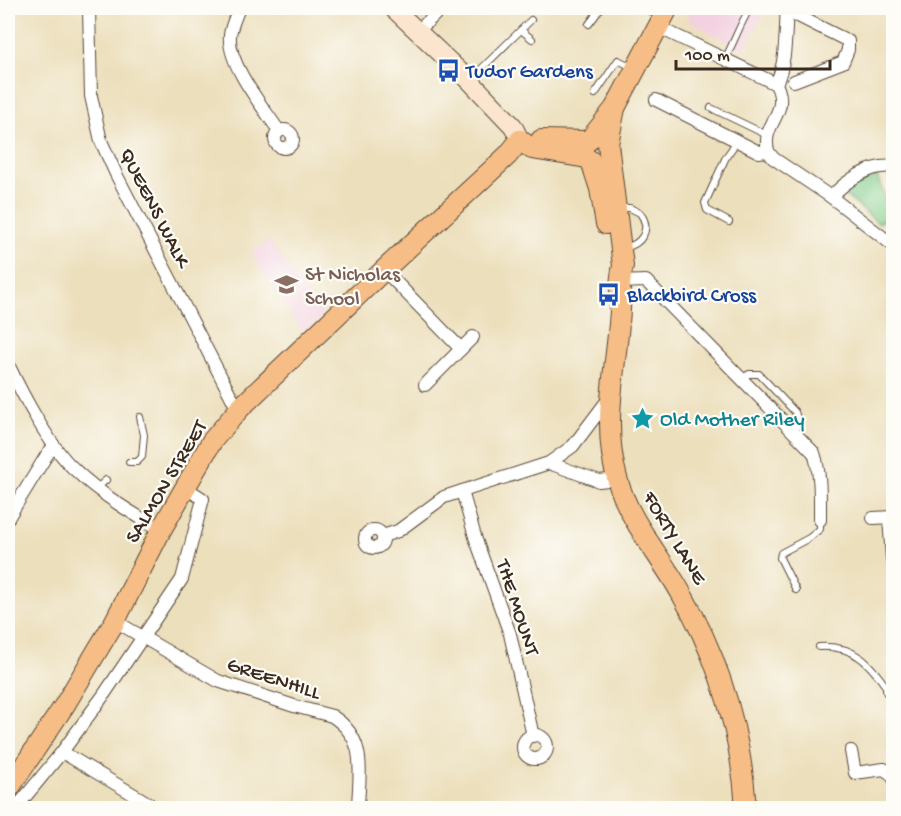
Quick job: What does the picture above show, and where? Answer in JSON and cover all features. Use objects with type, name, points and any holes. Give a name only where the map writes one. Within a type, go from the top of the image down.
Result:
[{"type":"main road","points":[[393,8],[470,81],[513,126],[520,140],[596,150],[615,108],[663,17]]},
{"type":"main road","name":"SALMON STREET","points":[[8,790],[64,706],[115,621],[161,530],[212,441],[240,408],[508,155],[520,140]]},
{"type":"main road","name":"FORTY LANE","points":[[596,150],[614,180],[623,266],[618,282]]},
{"type":"main road","name":"FORTY LANE","points":[[596,150],[611,265],[618,282],[620,308],[609,433],[617,479],[625,499],[681,592],[712,655],[734,723],[744,779],[746,808]]},
{"type":"street","name":"QUEENS WALK","points":[[89,8],[91,96],[101,141],[140,222],[234,402],[240,408]]},
{"type":"street","points":[[239,8],[230,32],[230,48],[234,62],[279,131]]},
{"type":"street","points":[[418,32],[442,8]]},
{"type":"street","points":[[776,84],[781,75],[784,57],[786,11],[848,41],[848,50],[843,62],[794,81]]},
{"type":"street","points":[[663,17],[725,60],[776,84],[781,93],[781,105],[767,135],[768,151],[773,158],[891,237]]},
{"type":"street","points":[[656,100],[759,152],[768,151]]},
{"type":"street","points":[[831,197],[845,182],[883,165],[894,168]]},
{"type":"street","points":[[384,270],[462,349]]},
{"type":"street","points":[[618,282],[646,281],[814,453],[817,464],[820,520]]},
{"type":"street","points":[[425,386],[473,337]]},
{"type":"street","points":[[8,364],[54,447],[73,468],[117,504],[161,530]]},
{"type":"street","points":[[383,536],[398,531],[444,497],[549,463],[573,446],[611,395]]},
{"type":"street","points":[[8,518],[54,447]]},
{"type":"street","points":[[549,463],[599,481],[617,479]]},
{"type":"street","points":[[16,808],[62,752],[103,696],[182,579],[203,499],[186,488]]},
{"type":"street","name":"THE MOUNT","points":[[462,491],[476,540],[510,634],[533,736]]},
{"type":"street","points":[[873,518],[892,517],[892,559]]},
{"type":"street","name":"GREENHILL","points":[[115,621],[218,681],[332,716],[343,724],[357,745],[358,808]]},
{"type":"street","points":[[851,751],[855,773],[884,769],[894,779]]},
{"type":"street","points":[[62,752],[148,803]]},
{"type":"lane","points":[[589,24],[601,8]]},
{"type":"lane","points":[[642,8],[663,17]]},
{"type":"lane","points":[[725,60],[735,41],[738,27],[750,8]]},
{"type":"lane","points":[[470,81],[531,20]]},
{"type":"lane","points":[[521,30],[532,39]]},
{"type":"lane","points":[[595,94],[618,60],[635,69]]},
{"type":"lane","points":[[711,108],[767,135]]},
{"type":"lane","points":[[729,222],[707,210],[705,202],[726,158],[738,140]]},
{"type":"lane","points":[[616,208],[630,208],[640,213],[646,229],[641,241],[621,249]]},
{"type":"lane","points":[[129,462],[137,462],[142,457],[144,435],[140,417]]},
{"type":"lane","points":[[96,488],[106,480]]},
{"type":"lane","points":[[796,590],[780,558],[781,553],[809,538],[820,529],[820,520]]},
{"type":"lane","points":[[819,647],[842,648],[851,651],[864,660],[891,691]]},
{"type":"shaded area","points":[[686,8],[767,8],[743,50],[690,22]]},
{"type":"shaded area","name":"St Nicholas School","points":[[269,240],[323,315],[303,333],[252,255]]},
{"type":"green space","points":[[877,176],[892,216],[878,223],[845,195],[847,187]]},
{"type":"place","name":"Tudor Gardens","points":[[448,70]]},
{"type":"place","name":"St Nicholas School","points":[[287,285]]},
{"type":"place","name":"Blackbird Cross","points":[[609,294]]},
{"type":"place","name":"Old Mother Riley","points":[[642,418]]}]
